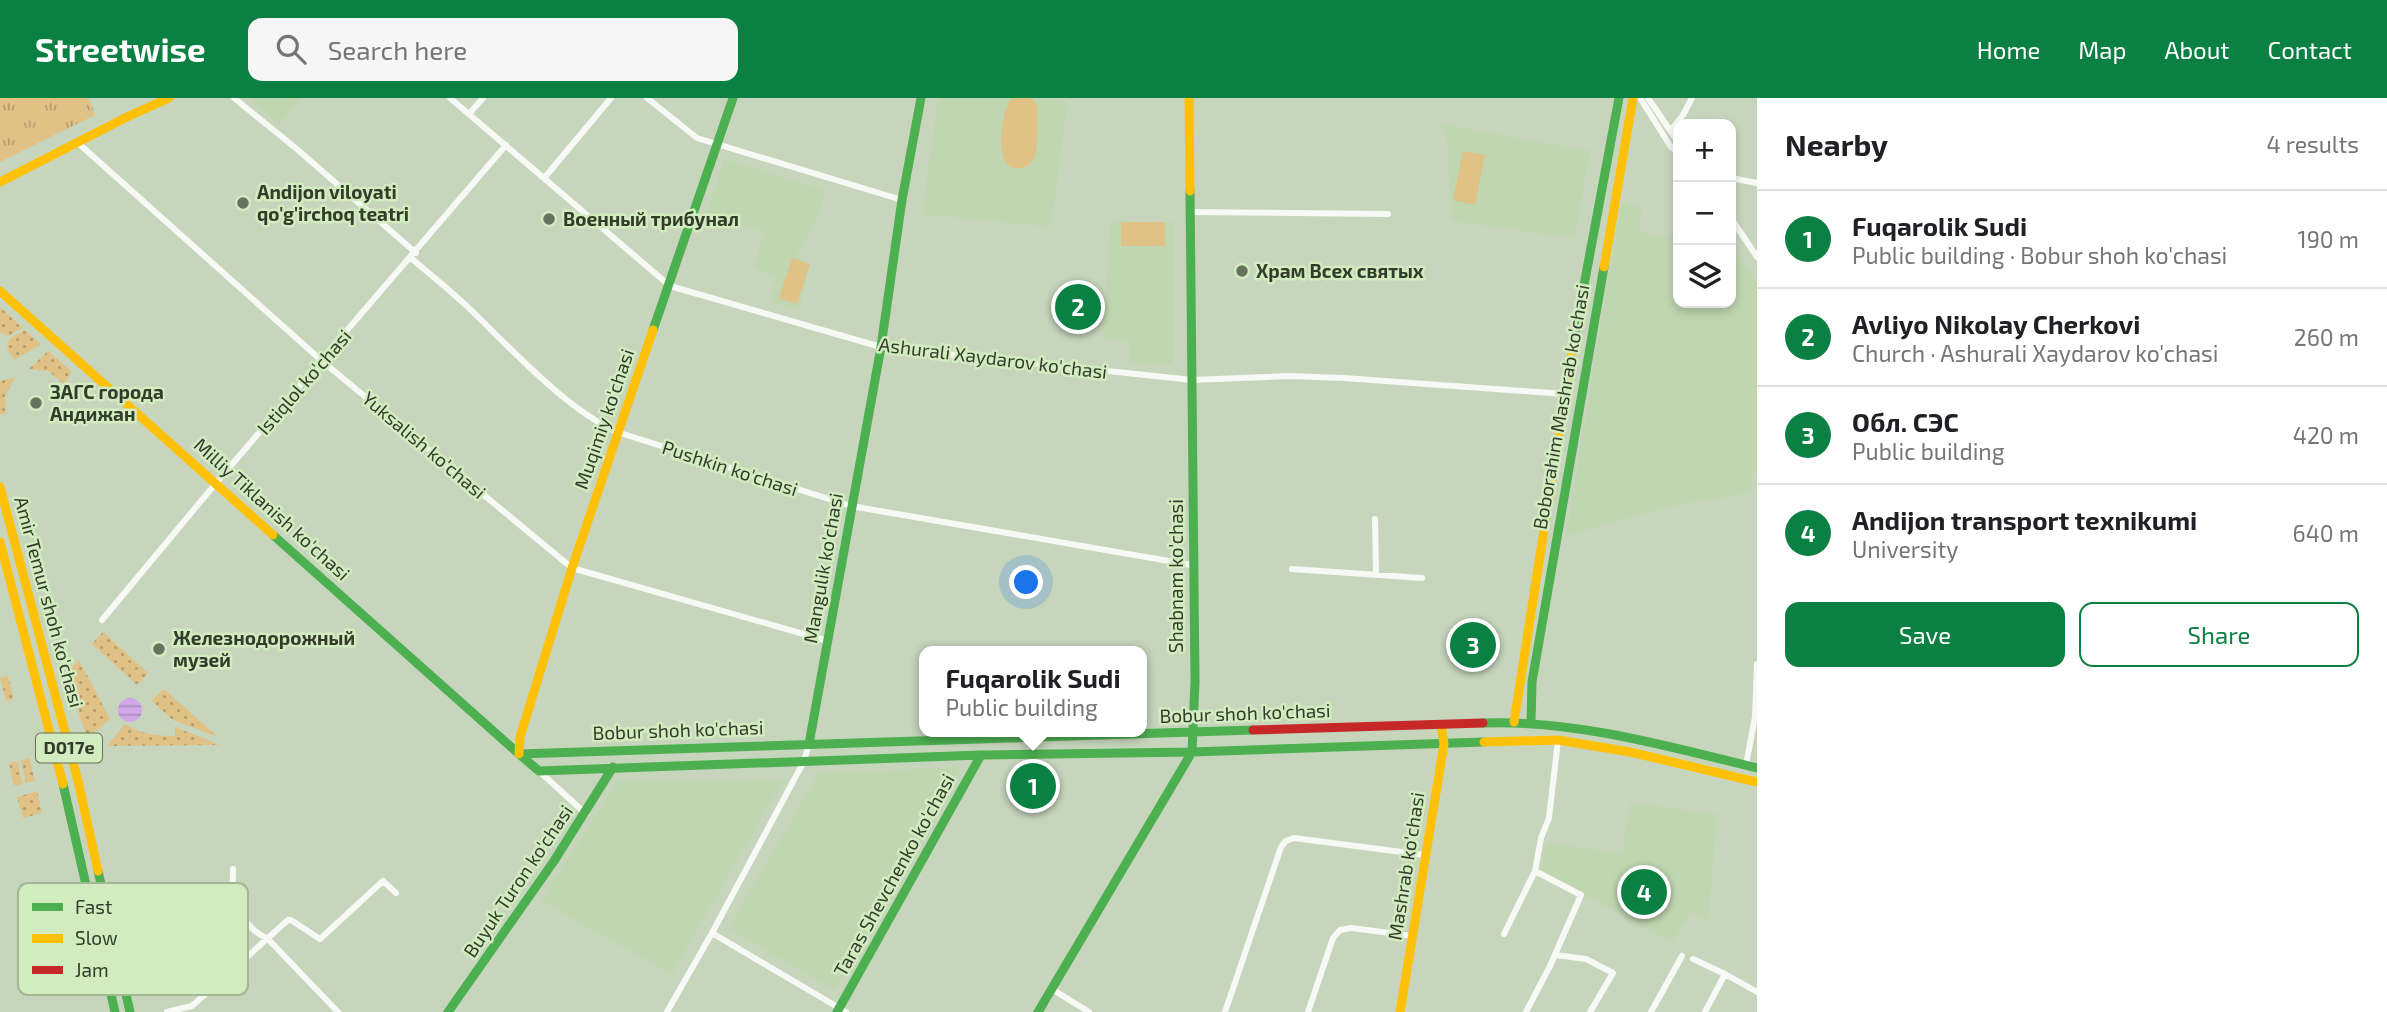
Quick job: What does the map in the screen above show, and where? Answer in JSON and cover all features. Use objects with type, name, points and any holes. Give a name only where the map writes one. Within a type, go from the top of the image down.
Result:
[{"type":"main road","points":[[0,182],[169,98]]},
{"type":"main road","name":"Muqimiy ko'chasi","points":[[519,754],[520,737],[572,568],[733,98]]},
{"type":"main road","name":"Mangulik ko'chasi","points":[[809,744],[881,347],[902,200],[921,98]]},
{"type":"main road","name":"Shabnam ko'chasi","points":[[1189,98],[1195,682],[1192,752]]},
{"type":"main road","name":"Boborahim Mashrab ko'chasi","points":[[1514,722],[1565,394],[1619,98]]},
{"type":"main road","name":"Boborahim Mashrab ko'chasi","points":[[1531,723],[1532,682],[1633,98]]},
{"type":"main road","name":"Milliy Tiklanish ko'chasi","points":[[0,291],[539,771]]},
{"type":"main road","points":[[1556,453],[1570,455]]},
{"type":"main road","name":"Amir Temur shoh ko'chasi","points":[[0,487],[78,781],[101,883]]},
{"type":"main road","name":"Amir Temur shoh ko'chasi","points":[[0,542],[85,883]]},
{"type":"main road","name":"Bobur shoh ko'chasi","points":[[1147,733],[1514,722],[1558,724],[1632,738],[1757,768]]},
{"type":"main road","name":"Mashrab ko'chasi","points":[[1400,1012],[1444,744],[1441,725]]},
{"type":"main road","name":"Bobur shoh ko'chasi","points":[[519,754],[1032,737]]},
{"type":"main road","name":"Bobur shoh ko'chasi","points":[[539,771],[982,755],[1192,752],[1558,740],[1630,752],[1757,782]]},
{"type":"main road","points":[[1038,1012],[1192,752]]},
{"type":"main road","name":"Taras Shevchenko ko'chasi","points":[[841,1011],[982,755]]},
{"type":"main road","name":"Buyuk Turon ko'chasi","points":[[448,1012],[586,814],[612,768]]},
{"type":"main road","points":[[63,785],[78,781]]},
{"type":"street","name":"Pushkin ko'chasi","points":[[234,98],[298,150],[413,255],[513,353],[595,421],[617,432],[851,506],[1192,565]]},
{"type":"street","name":"Ashurali Xaydarov ko'chasi","points":[[450,98],[670,286],[881,347],[1192,380],[1317,377],[1565,394]]},
{"type":"street","points":[[469,114],[483,98]]},
{"type":"street","points":[[545,177],[611,98]]},
{"type":"street","points":[[647,98],[698,138],[902,200]]},
{"type":"street","points":[[1640,98],[1673,149]]},
{"type":"street","points":[[1648,98],[1673,133]]},
{"type":"street","points":[[1671,130],[1692,98]]},
{"type":"street","name":"Yuksalish ko'chasi","points":[[78,143],[322,361],[572,568],[828,641]]},
{"type":"street","name":"Istiqlol ko'chasi","points":[[102,620],[506,145]]},
{"type":"street","points":[[1736,179],[1757,183]]},
{"type":"street","points":[[1190,212],[1388,214]]},
{"type":"street","points":[[1736,226],[1757,257]]},
{"type":"street","points":[[1375,519],[1376,575]]},
{"type":"street","points":[[1292,569],[1422,578]]},
{"type":"street","points":[[1746,765],[1756,718],[1757,664]]},
{"type":"street","points":[[1504,934],[1535,871],[1541,838],[1549,818],[1558,740]]},
{"type":"street","name":"Mangulik ko'chasi","points":[[667,1012],[804,761],[809,744]]},
{"type":"street","points":[[539,771],[586,814]]},
{"type":"street","points":[[1225,1012],[1281,847],[1286,841],[1294,838],[1425,855]]},
{"type":"street","points":[[233,869],[233,883]]},
{"type":"street","points":[[1526,1012],[1556,955],[1581,894],[1535,871]]},
{"type":"street","points":[[248,955],[290,920],[320,939],[383,881],[396,893]]},
{"type":"street","points":[[248,925],[258,935],[267,938],[338,1012]]},
{"type":"street","points":[[1308,1012],[1333,938],[1340,930],[1351,928],[1413,936]]},
{"type":"street","points":[[712,933],[841,1011]]},
{"type":"street","points":[[1556,955],[1586,959],[1613,973],[1590,1012]]},
{"type":"street","points":[[1651,1012],[1682,956]]},
{"type":"street","points":[[1693,959],[1757,992]]},
{"type":"street","points":[[1705,1012],[1725,975]]},
{"type":"street","points":[[1052,989],[1089,1012]]},
{"type":"street","points":[[167,1012],[192,1006],[204,995]]},
{"type":"shaded area","points":[[249,98],[302,98],[279,125]]},
{"type":"shaded area","points":[[938,98],[1034,98],[1068,101],[1051,227],[922,214]]},
{"type":"shaded area","points":[[1441,124],[1590,151],[1575,238],[1452,221],[1447,139]]},
{"type":"shaded area","points":[[724,159],[826,190],[814,227],[796,256],[810,264],[799,311],[770,302],[777,276],[754,269],[764,231],[707,214]]},
{"type":"shaded area","points":[[1621,203],[1642,207],[1639,227],[1643,233],[1673,237],[1673,308],[1736,308],[1736,255],[1757,283],[1757,472],[1752,474],[1752,493],[1666,507],[1566,536]]},
{"type":"shaded area","points":[[1110,221],[1173,222],[1173,364],[1129,364],[1130,340],[1103,338]]},
{"type":"shaded area","points":[[130,698],[138,702],[142,710],[138,718],[130,722],[122,718],[118,710],[122,702]]},
{"type":"shaded area","points":[[961,767],[835,991],[728,928],[819,773]]},
{"type":"shaded area","points":[[783,780],[672,974],[541,901],[617,782]]},
{"type":"shaded area","points":[[1630,803],[1717,814],[1708,921],[1691,912],[1672,942],[1541,872],[1547,842],[1622,854]]},
{"type":"green space","points":[[0,98],[89,98],[95,115],[0,162]]},
{"type":"green space","points":[[1012,98],[1032,98],[1038,106],[1035,156],[1028,166],[1024,167],[1013,168],[1006,163],[1002,153],[1004,115]]},
{"type":"green space","points":[[1463,151],[1485,155],[1475,205],[1453,200]]},
{"type":"green space","points":[[1121,222],[1165,222],[1165,246],[1121,246]]},
{"type":"green space","points":[[792,258],[810,264],[797,304],[779,298]]},
{"type":"green space","points":[[0,307],[23,328],[8,336],[0,332]]},
{"type":"green space","points":[[25,330],[41,344],[14,360],[7,348],[9,339]]},
{"type":"green space","points":[[48,351],[72,372],[64,384],[48,371],[29,369]]},
{"type":"green space","points":[[15,377],[5,397],[6,413],[0,415],[0,381]]},
{"type":"green space","points":[[103,632],[148,673],[137,685],[92,644]]},
{"type":"green space","points":[[79,660],[110,719],[87,739],[66,672]]},
{"type":"green space","points":[[8,676],[14,699],[6,701],[0,678]]},
{"type":"green space","points":[[164,689],[218,737],[173,720],[151,701]]},
{"type":"green space","points":[[125,724],[162,736],[175,736],[175,727],[220,745],[107,746]]},
{"type":"green space","points":[[29,758],[35,781],[26,783],[21,760]]},
{"type":"green space","points":[[17,761],[23,784],[14,786],[9,763]]},
{"type":"green space","points":[[37,791],[42,813],[23,818],[17,797]]},
{"type":"traffic: fast","points":[[653,330],[733,98]]},
{"type":"traffic: fast","points":[[809,744],[881,347],[902,200],[921,98]]},
{"type":"traffic: fast","points":[[1573,344],[1619,98]]},
{"type":"traffic: fast","points":[[1038,1012],[1192,752],[1195,682],[1190,191]]},
{"type":"traffic: fast","points":[[1531,723],[1532,682],[1604,267]]},
{"type":"traffic: fast","points":[[273,535],[519,754]]},
{"type":"traffic: fast","points":[[1483,723],[1518,723],[1587,730],[1655,743],[1757,768]]},
{"type":"traffic: fast","points":[[1147,733],[1253,730]]},
{"type":"traffic: fast","points":[[519,754],[1039,737]]},
{"type":"traffic: fast","points":[[519,754],[539,771],[981,755],[1192,752],[1484,742]]},
{"type":"traffic: fast","points":[[837,1012],[981,755]]},
{"type":"traffic: fast","points":[[448,1012],[554,861],[613,767]]},
{"type":"traffic: fast","points":[[63,784],[86,883]]},
{"type":"traffic: fast","points":[[98,871],[101,883]]},
{"type":"traffic: fast","points":[[111,995],[115,1012]]},
{"type":"traffic: fast","points":[[126,995],[130,1012]]},
{"type":"traffic: slow","points":[[0,182],[169,98]]},
{"type":"traffic: slow","points":[[1189,98],[1190,191]]},
{"type":"traffic: slow","points":[[1604,267],[1633,98]]},
{"type":"traffic: slow","points":[[0,291],[273,535]]},
{"type":"traffic: slow","points":[[519,754],[520,737],[572,568],[653,330]]},
{"type":"traffic: slow","points":[[1514,722],[1573,344]]},
{"type":"traffic: slow","points":[[0,487],[78,781],[98,871]]},
{"type":"traffic: slow","points":[[0,542],[63,784]]},
{"type":"traffic: slow","points":[[1400,1012],[1444,744],[1441,725]]},
{"type":"traffic: slow","points":[[1484,742],[1558,740],[1630,752],[1757,782]]},
{"type":"traffic: jam","points":[[1253,730],[1483,723]]},
{"type":"place","name":"Andijon viloyati qo'g'irchoq teatri","points":[[243,203]]},
{"type":"place","name":"Военный трибунал","points":[[549,219]]},
{"type":"place","name":"Храм Всех святых","points":[[1242,271]]},
{"type":"place","name":"Avliyo Nikolay Cherkovi","points":[[1078,307]]},
{"type":"place","name":"ЗАГС города Андижан","points":[[36,403]]},
{"type":"place","name":"Обл. СЭС","points":[[1473,645]]},
{"type":"place","name":"Железнодорожный музей","points":[[159,649]]},
{"type":"place","name":"Fuqarolik Sudi","points":[[1033,786]]},
{"type":"place","name":"Andijon transport texnikumi","points":[[1644,892]]}]
